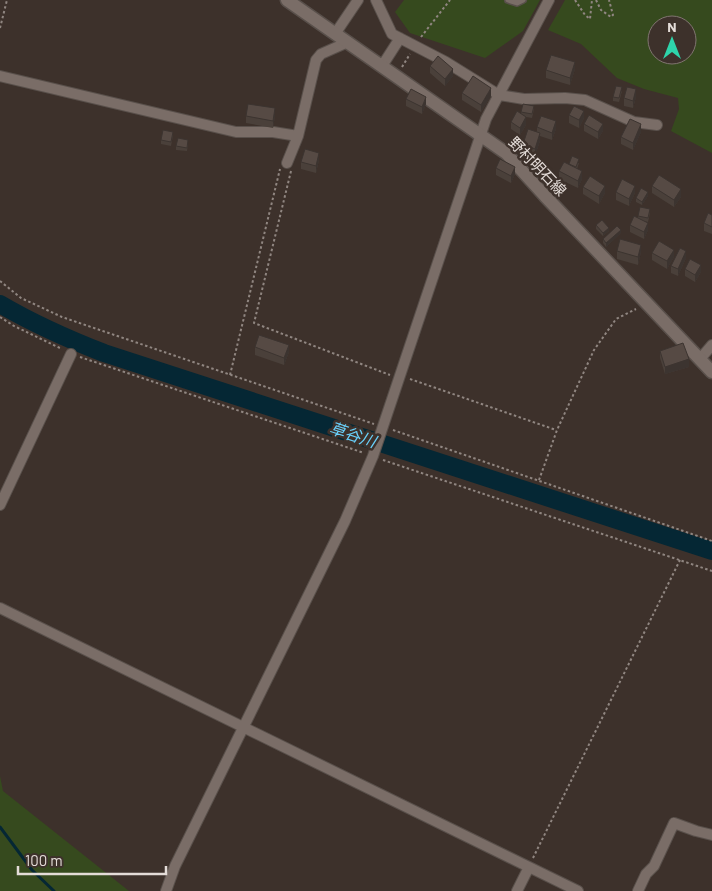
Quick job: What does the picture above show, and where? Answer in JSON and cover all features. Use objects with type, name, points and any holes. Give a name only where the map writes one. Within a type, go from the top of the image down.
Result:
[{"type":"main road","name":"野村明石線","points":[[287,0],[506,154],[712,372]]},
{"type":"street","points":[[335,34],[358,0]]},
{"type":"street","points":[[376,0],[392,34],[499,95],[524,99],[565,98],[585,100],[634,122],[657,125]]},
{"type":"street","points":[[166,891],[175,866],[345,521],[373,456],[480,135],[499,95],[550,0]]},
{"type":"street","points":[[382,66],[400,38]]},
{"type":"street","points":[[288,163],[298,136],[316,60],[321,54],[348,42]]},
{"type":"street","points":[[0,76],[236,132],[273,132],[298,136]]},
{"type":"street","points":[[700,359],[712,345]]},
{"type":"street","points":[[0,504],[71,354]]},
{"type":"street","points":[[0,608],[578,891]]},
{"type":"street","points":[[638,891],[646,874],[654,866],[674,823],[712,835]]},
{"type":"street","points":[[517,891],[529,867]]},
{"type":"lane","points":[[508,0],[518,3],[523,0]]},
{"type":"path","points":[[0,28],[7,0]]},
{"type":"path","points":[[397,76],[415,46],[450,0]]},
{"type":"path","points":[[575,0],[585,15],[590,18],[592,0]]},
{"type":"path","points":[[596,0],[601,10],[611,17],[613,15],[609,0]]},
{"type":"path","points":[[230,375],[280,168],[288,163],[292,171],[254,323],[400,377],[557,430]]},
{"type":"path","points":[[0,281],[21,298],[62,317],[712,540]]},
{"type":"path","points":[[538,481],[557,430],[594,350],[616,319],[640,307],[651,308]]},
{"type":"path","points":[[0,317],[14,326],[71,354],[712,571]]},
{"type":"path","points":[[529,867],[680,560]]},
{"type":"green space","points":[[404,0],[540,0],[523,31],[485,58],[410,33],[395,12]]},
{"type":"green space","points":[[565,0],[712,0],[712,153],[671,131],[679,109],[678,98],[644,89],[617,78],[581,44],[548,30]]},
{"type":"green space","points":[[0,776],[3,791],[129,891],[0,891]]},
{"type":"building","points":[[551,55],[575,62],[570,78],[546,70]]},
{"type":"building","points":[[438,56],[453,69],[445,79],[430,66]]},
{"type":"building","points":[[473,76],[491,88],[481,105],[462,93]]},
{"type":"building","points":[[616,86],[622,87],[619,98],[613,97]]},
{"type":"building","points":[[627,87],[636,89],[633,101],[624,98]]},
{"type":"building","points":[[411,89],[426,97],[422,107],[406,99]]},
{"type":"building","points":[[248,104],[275,108],[273,121],[246,116]]},
{"type":"building","points":[[523,104],[534,106],[532,114],[521,112]]},
{"type":"building","points":[[574,106],[584,111],[579,120],[569,115]]},
{"type":"building","points":[[517,111],[526,117],[520,128],[511,122]]},
{"type":"building","points":[[589,115],[603,124],[598,132],[584,124]]},
{"type":"building","points":[[541,116],[556,121],[552,133],[537,127]]},
{"type":"building","points":[[630,119],[641,124],[633,143],[621,137]]},
{"type":"building","points":[[528,129],[540,133],[535,149],[523,144]]},
{"type":"building","points":[[163,130],[173,132],[171,142],[161,140]]},
{"type":"building","points":[[178,138],[188,140],[187,148],[176,146]]},
{"type":"building","points":[[305,149],[319,153],[316,166],[301,162]]},
{"type":"building","points":[[572,156],[579,159],[576,167],[569,164]]},
{"type":"building","points":[[500,159],[515,167],[511,176],[496,168]]},
{"type":"building","points":[[564,162],[582,171],[578,181],[559,171]]},
{"type":"building","points":[[659,175],[681,189],[674,200],[652,186]]},
{"type":"building","points":[[590,176],[605,186],[599,196],[583,187]]},
{"type":"building","points":[[622,179],[635,186],[629,199],[616,192]]},
{"type":"building","points":[[641,188],[648,192],[642,202],[636,198]]},
{"type":"building","points":[[640,207],[650,209],[648,218],[638,216]]},
{"type":"building","points":[[708,213],[712,215],[712,227],[704,223]]},
{"type":"building","points":[[634,216],[648,223],[644,232],[630,225]]},
{"type":"building","points":[[602,220],[609,228],[603,233],[596,225]]},
{"type":"building","points":[[617,226],[621,230],[606,243],[603,239]]},
{"type":"building","points":[[620,239],[641,245],[638,257],[617,251]]},
{"type":"building","points":[[659,241],[674,250],[667,261],[652,253]]},
{"type":"building","points":[[680,248],[686,251],[678,269],[671,266]]},
{"type":"building","points":[[690,259],[701,265],[695,275],[685,269]]},
{"type":"building","points":[[259,335],[289,345],[284,358],[255,347]]},
{"type":"building","points":[[683,343],[689,359],[665,367],[660,351]]},
{"type":"waterway","name":"草谷川","points":[[0,304],[51,331],[104,353],[712,551]]},
{"type":"waterway","points":[[0,827],[32,870],[54,891]]}]
